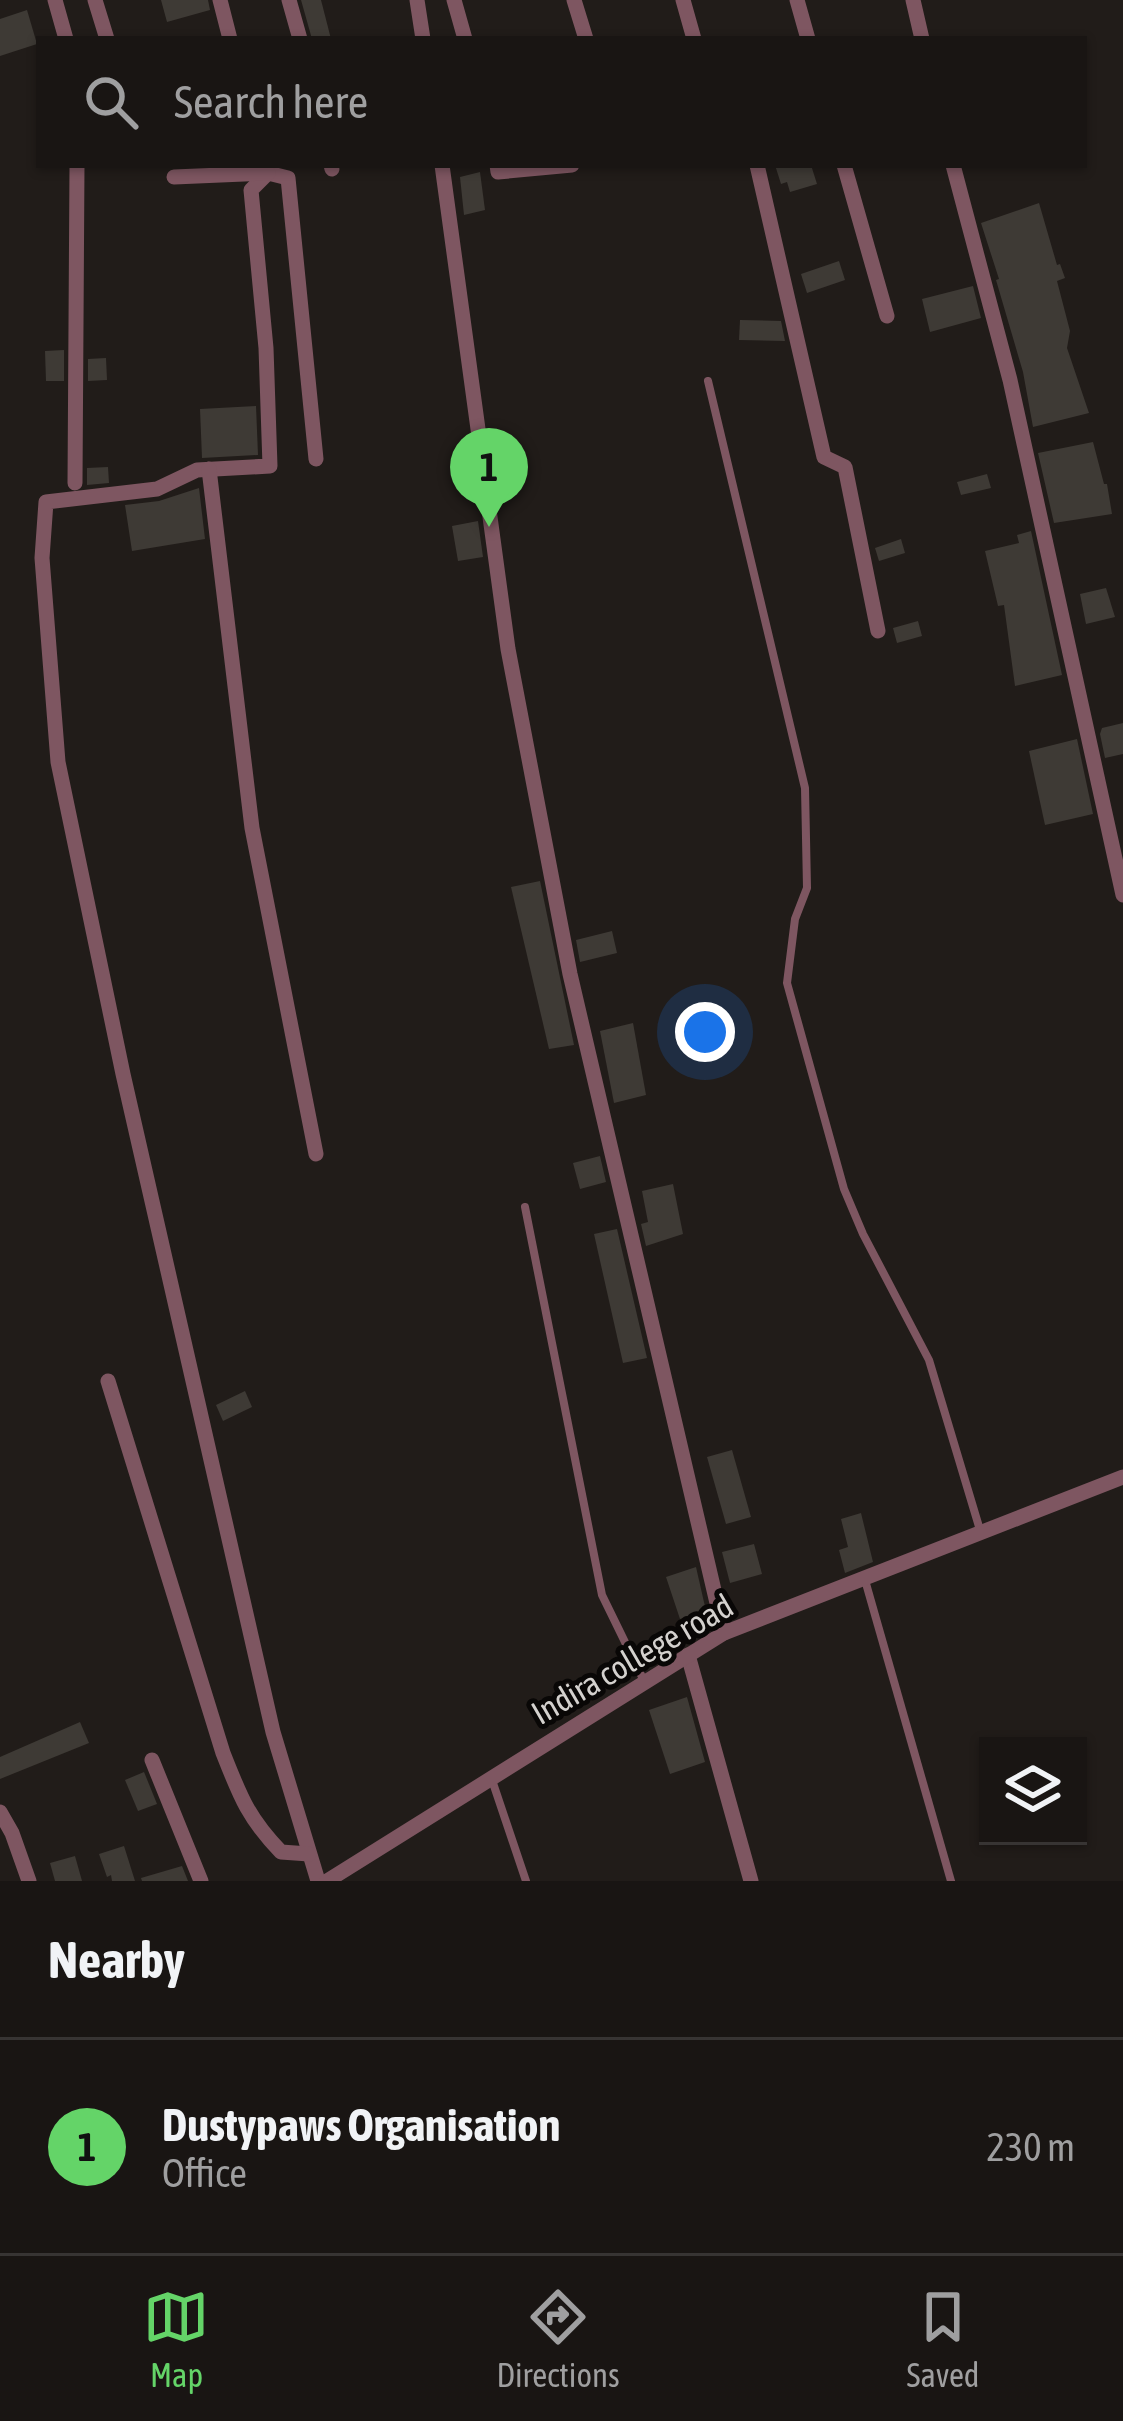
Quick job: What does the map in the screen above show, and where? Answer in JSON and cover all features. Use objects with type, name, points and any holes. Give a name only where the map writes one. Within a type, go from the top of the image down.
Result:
[{"type":"street","points":[[55,0],[65,36]]},
{"type":"street","points":[[95,0],[106,36]]},
{"type":"street","points":[[220,0],[229,36]]},
{"type":"street","points":[[289,0],[299,36]]},
{"type":"street","points":[[417,0],[423,36]]},
{"type":"street","points":[[454,0],[464,36]]},
{"type":"street","points":[[574,0],[585,36]]},
{"type":"street","points":[[683,0],[693,36]]},
{"type":"street","points":[[797,0],[807,36]]},
{"type":"street","points":[[913,0],[921,36]]},
{"type":"street","points":[[75,483],[77,168]]},
{"type":"street","points":[[442,168],[508,650],[570,974],[724,1633]]},
{"type":"street","points":[[497,168],[498,172],[540,168]]},
{"type":"street","points":[[758,168],[824,457],[845,467],[878,631]]},
{"type":"street","points":[[845,168],[887,316]]},
{"type":"street","points":[[953,168],[1010,380],[1123,895]]},
{"type":"street","points":[[267,169],[251,190],[266,348],[270,466],[197,470],[157,489],[46,502],[42,558],[58,762],[123,1074],[268,1709],[309,1854],[333,1879]]},
{"type":"street","points":[[174,177],[267,169],[288,178],[316,459]]},
{"type":"street","points":[[209,470],[252,828],[316,1154]]},
{"type":"street","points":[[108,1382],[223,1753],[242,1800],[253,1823],[281,1852],[309,1854]]},
{"type":"street","name":"Indira college road","points":[[333,1879],[724,1633],[1122,1480]]},
{"type":"street","points":[[688,1655],[752,1881]]},
{"type":"street","points":[[152,1760],[201,1881]]},
{"type":"street","points":[[0,1813],[29,1881]]},
{"type":"lane","points":[[708,381],[805,788],[807,888],[795,919],[787,983],[844,1189],[929,1360],[981,1534]]},
{"type":"lane","points":[[525,1207],[602,1595],[644,1682]]},
{"type":"lane","points":[[865,1579],[951,1881]]},
{"type":"lane","points":[[492,1778],[526,1881]]},
{"type":"building","points":[[161,0],[208,0],[210,10],[167,22]]},
{"type":"building","points":[[301,0],[321,0],[330,36],[311,36]]},
{"type":"building","points":[[27,10],[36,44],[0,56],[0,19]]},
{"type":"building","points":[[776,168],[812,168],[817,184],[790,192],[787,182],[781,184]]},
{"type":"building","points":[[480,172],[485,210],[464,215],[460,177]]},
{"type":"building","points":[[1039,203],[1065,278],[1057,281],[1070,331],[1067,348],[1089,413],[1033,427],[1023,372],[981,223]]},
{"type":"building","points":[[839,261],[845,280],[807,293],[801,274]]},
{"type":"building","points":[[973,286],[981,318],[930,332],[922,299]]},
{"type":"building","points":[[740,320],[781,321],[785,341],[739,340]]},
{"type":"building","points":[[64,350],[64,381],[46,381],[45,351]]},
{"type":"building","points":[[106,358],[107,380],[88,381],[88,359]]},
{"type":"building","points":[[256,406],[258,455],[202,458],[200,409]]},
{"type":"building","points":[[1093,442],[1112,514],[1054,523],[1038,453]]},
{"type":"building","points":[[108,467],[109,483],[87,485],[87,468]]},
{"type":"building","points":[[987,474],[991,488],[961,495],[957,482]]},
{"type":"building","points":[[199,488],[205,539],[132,551],[125,505],[159,501]]},
{"type":"building","points":[[478,521],[483,557],[458,561],[452,526]]},
{"type":"building","points":[[1031,531],[1062,675],[1015,686],[1004,605],[998,606],[985,551],[1019,543],[1017,535]]},
{"type":"building","points":[[901,539],[905,553],[879,561],[875,548]]},
{"type":"building","points":[[1106,588],[1115,617],[1086,624],[1080,594]]},
{"type":"building","points":[[918,621],[922,636],[897,643],[893,628]]},
{"type":"building","points":[[1123,723],[1123,754],[1105,758],[1102,728]]},
{"type":"building","points":[[1077,739],[1093,814],[1045,825],[1029,751]]},
{"type":"building","points":[[540,881],[574,1045],[549,1049],[511,887]]},
{"type":"building","points":[[612,931],[617,953],[580,962],[576,940]]},
{"type":"building","points":[[633,1023],[646,1095],[614,1103],[600,1031]]},
{"type":"building","points":[[600,1156],[606,1182],[580,1189],[573,1163]]},
{"type":"building","points":[[673,1184],[683,1234],[646,1246],[641,1224],[648,1222],[642,1191]]},
{"type":"building","points":[[617,1229],[647,1358],[623,1363],[594,1234]]},
{"type":"building","points":[[245,1391],[252,1407],[223,1421],[216,1405]]},
{"type":"building","points":[[732,1450],[751,1517],[726,1524],[707,1457]]},
{"type":"building","points":[[861,1513],[873,1562],[845,1573],[839,1550],[848,1547],[841,1519]]},
{"type":"building","points":[[754,1544],[762,1574],[730,1583],[722,1552]]},
{"type":"building","points":[[696,1567],[706,1611],[680,1619],[666,1577]]},
{"type":"building","points":[[687,1697],[705,1762],[670,1774],[649,1710]]},
{"type":"building","points":[[80,1722],[89,1743],[0,1779],[0,1757]]},
{"type":"building","points":[[144,1772],[157,1804],[138,1811],[125,1780]]},
{"type":"building","points":[[124,1846],[135,1881],[112,1881],[99,1854]]},
{"type":"building","points":[[75,1856],[82,1881],[55,1881],[50,1863]]},
{"type":"building","points":[[182,1866],[188,1881],[141,1878]]},
{"type":"place","name":"Dustypaws Organisation","points":[[489,527]]}]
